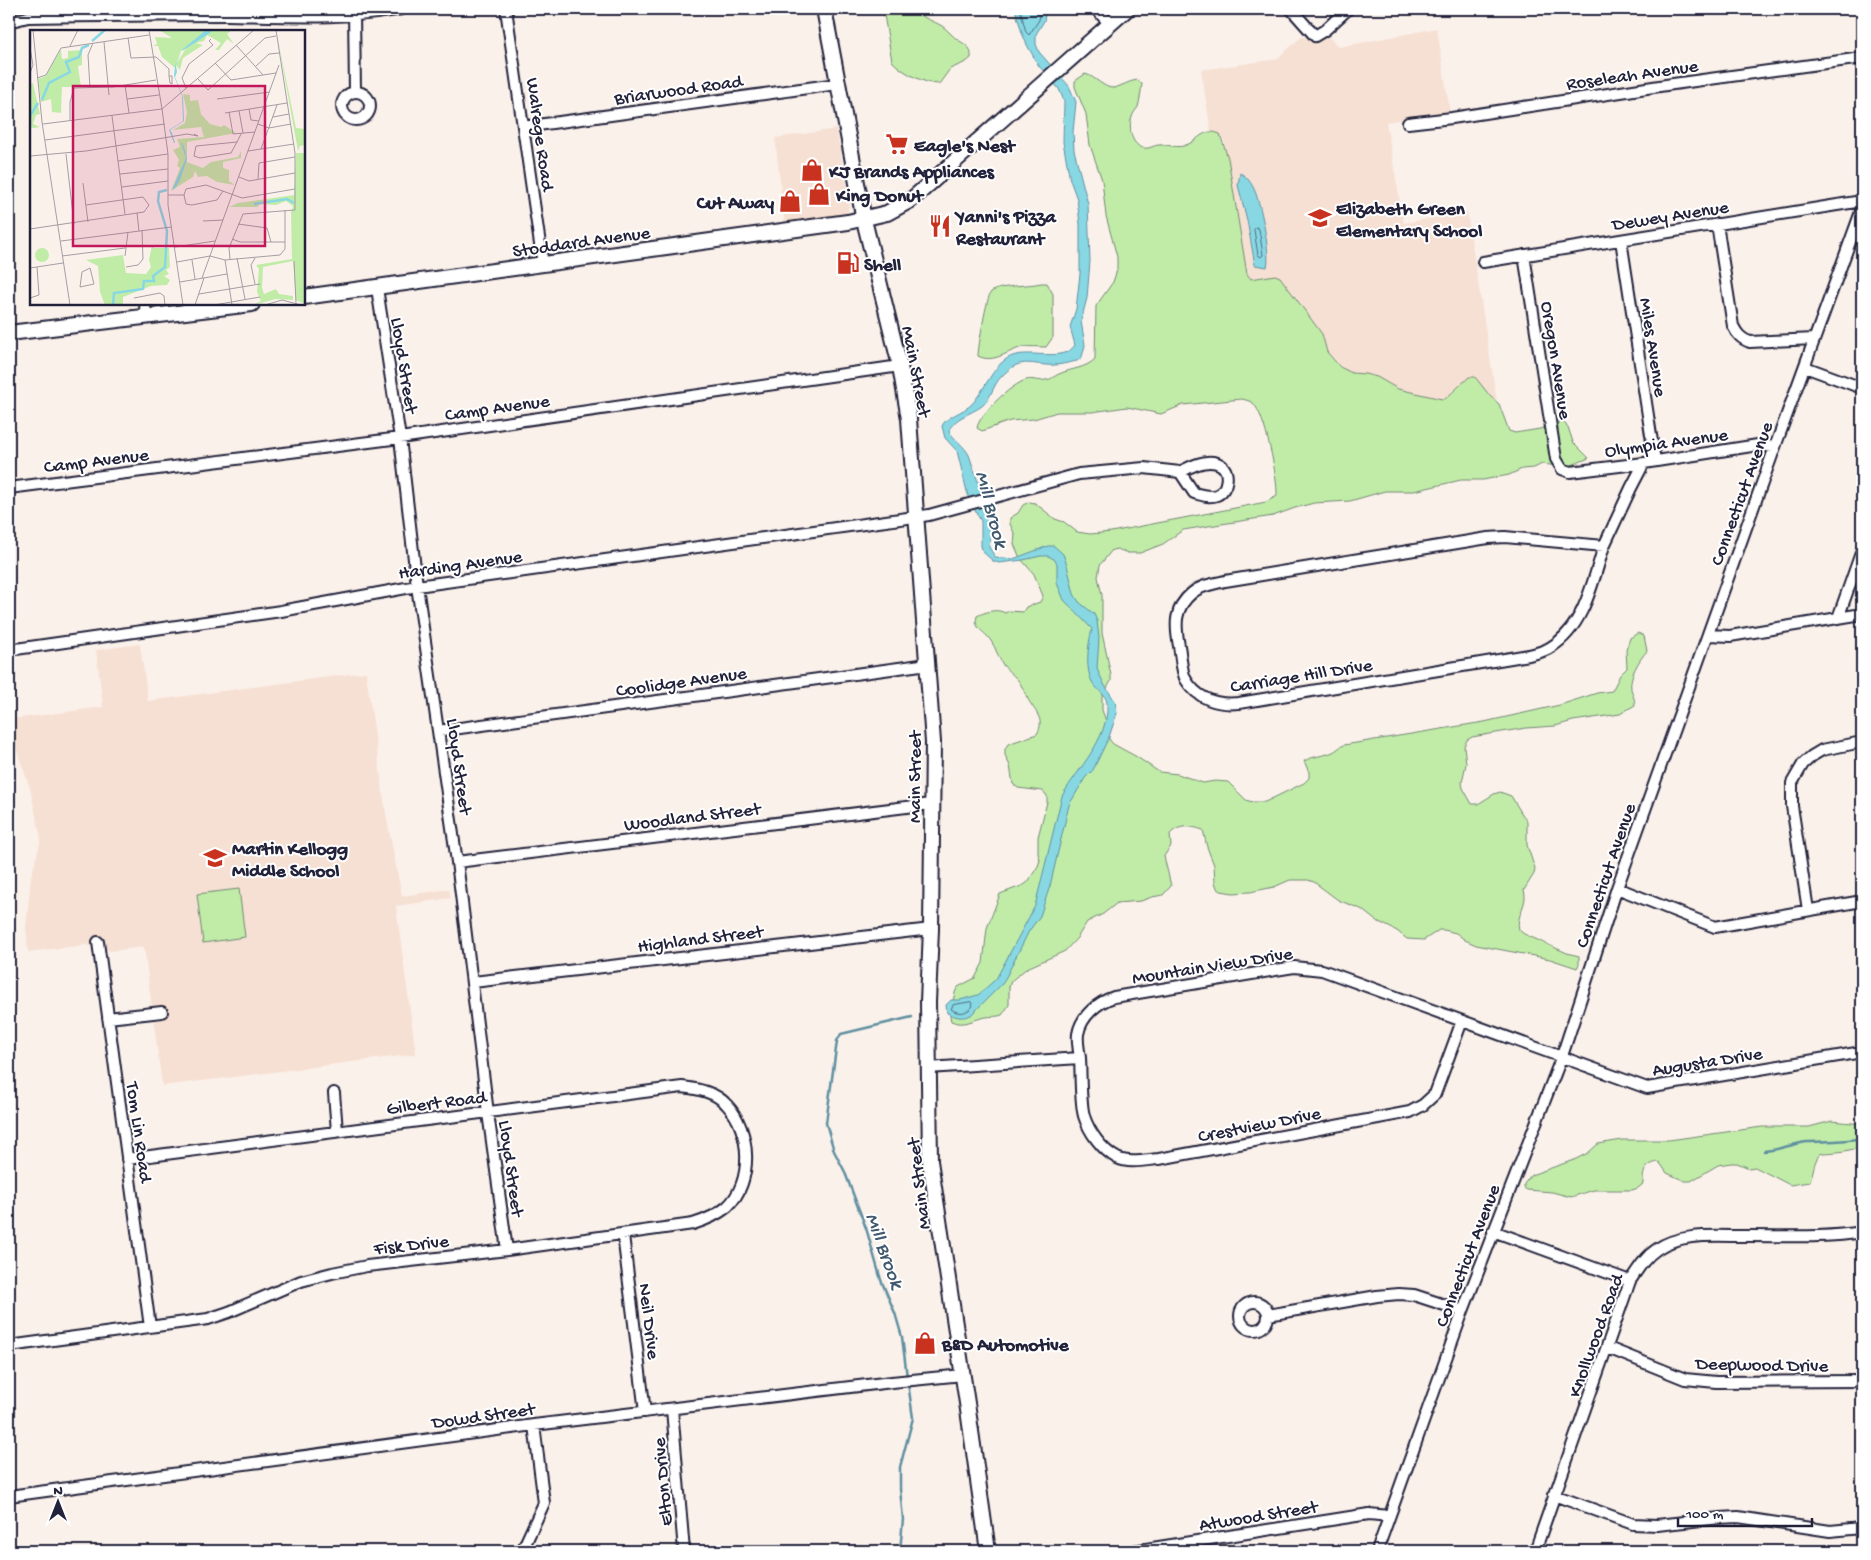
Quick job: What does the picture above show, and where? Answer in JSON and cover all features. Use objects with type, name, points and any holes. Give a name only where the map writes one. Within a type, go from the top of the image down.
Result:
[{"type":"main road","name":"Main Street","points":[[824,9],[864,220],[900,366],[909,420],[933,742],[928,1068],[930,1162],[988,1551]]},
{"type":"main road","name":"Stoddard Avenue","points":[[305,297],[864,220],[887,214],[912,200],[1127,9]]},
{"type":"main road","points":[[9,333],[145,311],[237,305]]},
{"type":"street","points":[[9,24],[12,21],[28,17],[165,12],[280,16],[385,12],[402,9]]},
{"type":"street","name":"Walrege Road","points":[[506,9],[543,265]]},
{"type":"street","points":[[1096,9],[1110,24]]},
{"type":"street","points":[[1291,9],[1315,36],[1325,30],[1348,9]]},
{"type":"street","points":[[354,12],[355,92]]},
{"type":"street","name":"Roseleah Avenue","points":[[1408,123],[1862,58]]},
{"type":"street","name":"Briarwood Road","points":[[523,127],[837,84]]},
{"type":"street","name":"Dewey Avenue","points":[[1483,262],[1862,201]]},
{"type":"street","name":"Connecticut Avenue","points":[[1377,1551],[1463,1311],[1562,1056],[1617,888],[1862,208]]},
{"type":"street","points":[[1717,224],[1733,326],[1744,340],[1750,342],[1814,339]]},
{"type":"street","name":"Miles Avenue","points":[[1621,240],[1655,461]]},
{"type":"street","name":"Oregon Avenue","points":[[1524,255],[1556,459],[1562,469]]},
{"type":"street","name":"Lloyd Street","points":[[377,288],[400,438],[417,586],[457,862],[507,1250]]},
{"type":"street","name":"Camp Avenue","points":[[9,488],[400,438],[900,366]]},
{"type":"street","points":[[1805,367],[1862,388]]},
{"type":"street","name":"Olympia Avenue","points":[[1562,469],[1570,472],[1644,463],[1758,444],[1775,447]]},
{"type":"street","points":[[1201,463],[1212,463],[1222,465],[1226,472],[1227,480],[1224,489],[1218,495],[1208,497],[1194,493],[1180,472],[1201,463]]},
{"type":"street","name":"Carriage Hill Drive","points":[[1604,546],[1505,537],[1488,538],[1204,586],[1193,591],[1184,602],[1178,614],[1176,627],[1186,679],[1196,691],[1209,700],[1223,704],[1240,703],[1528,655],[1551,648],[1564,637],[1574,624],[1594,580],[1604,546],[1644,463]]},
{"type":"street","name":"Harding Avenue","points":[[9,650],[281,611],[417,586],[917,517],[968,506],[1079,474],[1144,468],[1180,472]]},
{"type":"street","points":[[1838,618],[1862,550]]},
{"type":"street","points":[[1709,635],[1730,636],[1862,614]]},
{"type":"street","name":"Coolidge Avenue","points":[[438,731],[928,664]]},
{"type":"street","points":[[1808,910],[1792,806],[1792,783],[1799,769],[1812,756],[1822,750],[1862,742]]},
{"type":"street","name":"Woodland Street","points":[[457,862],[931,804]]},
{"type":"street","points":[[1617,888],[1715,926],[1862,901]]},
{"type":"street","name":"Highland Street","points":[[473,982],[931,929]]},
{"type":"street","name":"Tom Lin Road","points":[[98,942],[150,1327]]},
{"type":"street","name":"Mountain View Drive","points":[[1080,1058],[1078,1034],[1085,1018],[1102,1001],[1114,997],[1294,967],[1322,970],[1562,1056]]},
{"type":"street","points":[[108,1018],[162,1012]]},
{"type":"street","name":"Crestview Drive","points":[[1080,1058],[1084,1116],[1091,1131],[1103,1148],[1118,1158],[1137,1161],[1159,1159],[1410,1112],[1436,1094],[1462,1021]]},
{"type":"street","name":"Augusta Drive","points":[[1562,1056],[1647,1088],[1862,1052]]},
{"type":"street","points":[[928,1068],[1080,1058]]},
{"type":"street","name":"Gilbert Road","points":[[127,1159],[682,1087],[695,1088],[714,1094],[727,1104],[738,1118]]},
{"type":"street","points":[[334,1093],[337,1131]]},
{"type":"street","name":"Fisk Drive","points":[[9,1346],[208,1319],[301,1281],[367,1266],[507,1250],[693,1224],[713,1217],[728,1206],[743,1182],[746,1163],[738,1118]]},
{"type":"street","points":[[1493,1231],[1630,1281]]},
{"type":"street","name":"Knollwood Road","points":[[1535,1551],[1630,1281],[1644,1260],[1658,1248],[1677,1239],[1811,1236],[1862,1232]]},
{"type":"street","name":"Neil Drive","points":[[623,1234],[645,1412]]},
{"type":"street","points":[[1268,1315],[1377,1296],[1399,1294],[1414,1295],[1463,1311]]},
{"type":"street","name":"Deepwood Drive","points":[[1608,1348],[1685,1379],[1716,1382],[1862,1381]]},
{"type":"street","name":"Dowd Street","points":[[9,1496],[534,1425],[963,1375]]},
{"type":"street","name":"Elton Drive","points":[[672,1409],[684,1551]]},
{"type":"street","points":[[522,1551],[544,1503],[534,1425]]},
{"type":"street","points":[[1554,1495],[1633,1524],[1657,1525],[1738,1517],[1830,1531],[1862,1528]]},
{"type":"street","name":"Atwood Street","points":[[1133,1551],[1369,1514],[1389,1516]]},
{"type":"shaded area","name":"Elizabeth Green Elementary School","points":[[1437,28],[1450,112],[1386,122],[1404,223],[1467,212],[1497,402],[1475,377],[1454,389],[1445,399],[1442,399],[1398,389],[1377,377],[1346,371],[1327,352],[1322,334],[1288,287],[1275,275],[1251,279],[1247,274],[1242,254],[1224,140],[1220,134],[1211,132],[1201,70],[1277,59],[1301,37],[1330,38],[1339,47]]},
{"type":"shaded area","points":[[836,129],[850,202],[847,214],[785,225],[775,138]]},
{"type":"shaded area","name":"Martin Kellogg Middle School","points":[[140,644],[148,701],[366,672],[386,814],[402,896],[449,889],[451,898],[396,906],[416,1054],[162,1086],[144,947],[111,951],[86,945],[28,952],[26,927],[31,877],[41,839],[30,788],[14,743],[12,719],[103,707],[96,650]]},
{"type":"green space","points":[[883,9],[915,9],[924,17],[942,26],[966,45],[971,51],[971,58],[950,69],[939,84],[920,80],[907,73],[892,61]]},
{"type":"green space","points":[[1085,74],[1110,88],[1137,80],[1142,84],[1138,107],[1132,116],[1130,126],[1133,140],[1140,147],[1146,148],[1159,145],[1183,146],[1205,133],[1214,132],[1220,134],[1228,158],[1247,274],[1251,279],[1275,275],[1280,277],[1322,334],[1327,352],[1340,367],[1352,373],[1377,377],[1398,389],[1442,399],[1445,399],[1469,377],[1475,377],[1499,404],[1509,431],[1515,433],[1540,429],[1558,422],[1564,423],[1568,427],[1573,442],[1589,458],[1567,467],[1542,464],[1534,468],[1522,469],[1509,475],[1483,480],[1461,480],[1414,491],[1385,491],[1350,501],[1314,503],[1273,516],[1183,530],[1163,544],[1140,553],[1128,553],[1117,549],[1112,550],[1100,565],[1098,577],[1102,595],[1102,633],[1111,675],[1111,681],[1102,697],[1102,710],[1109,739],[1113,744],[1159,772],[1178,774],[1203,783],[1215,781],[1228,782],[1246,800],[1265,802],[1304,783],[1309,778],[1309,772],[1304,761],[1333,752],[1344,745],[1484,722],[1560,705],[1597,693],[1612,691],[1620,675],[1627,668],[1626,650],[1630,638],[1638,633],[1644,636],[1647,651],[1633,674],[1631,689],[1635,705],[1620,714],[1573,721],[1555,726],[1526,728],[1472,737],[1467,740],[1464,746],[1466,764],[1462,782],[1463,788],[1472,804],[1478,804],[1500,792],[1511,796],[1527,822],[1527,845],[1535,869],[1524,890],[1525,900],[1519,919],[1519,930],[1567,953],[1579,956],[1577,968],[1550,959],[1476,945],[1456,933],[1444,930],[1439,930],[1424,940],[1407,939],[1397,931],[1375,920],[1361,909],[1338,900],[1314,882],[1308,880],[1290,880],[1274,887],[1250,892],[1233,893],[1221,891],[1217,888],[1215,882],[1214,865],[1203,830],[1182,827],[1170,834],[1171,846],[1164,856],[1171,886],[1163,895],[1141,901],[1117,903],[1103,914],[1087,922],[1077,938],[1065,951],[1027,968],[1011,981],[1009,1005],[1002,1015],[965,1023],[951,1021],[950,1016],[955,992],[958,987],[975,978],[983,963],[987,928],[1000,894],[1024,885],[1038,866],[1040,860],[1038,837],[1047,802],[1047,796],[1043,791],[1018,788],[1013,784],[1005,749],[1008,744],[1037,734],[1040,719],[1019,681],[1003,665],[993,644],[978,627],[976,620],[977,616],[987,612],[1023,612],[1026,607],[1040,602],[1043,596],[1034,574],[1020,558],[1014,544],[1015,535],[1010,524],[1010,518],[1018,513],[1023,505],[1029,502],[1035,503],[1055,519],[1064,522],[1077,532],[1090,534],[1111,532],[1266,502],[1277,496],[1273,462],[1262,420],[1258,409],[1253,403],[1242,399],[1183,405],[1161,414],[1127,407],[1092,412],[1057,412],[1034,419],[1010,421],[982,431],[977,428],[979,422],[990,408],[1013,387],[1028,380],[1040,381],[1049,379],[1087,365],[1095,359],[1096,306],[1113,282],[1117,270],[1117,257],[1106,216],[1102,180],[1090,145],[1086,114],[1075,87],[1075,81]]},
{"type":"green space","points":[[1047,283],[1053,294],[1053,337],[1046,347],[1023,347],[990,359],[978,356],[985,312],[991,292],[1001,288]]},
{"type":"green space","points":[[239,889],[245,937],[203,943],[197,894]]},
{"type":"green space","points":[[1832,1121],[1862,1124],[1862,1148],[1820,1154],[1809,1182],[1790,1185],[1755,1167],[1749,1168],[1737,1163],[1718,1165],[1691,1181],[1685,1181],[1667,1173],[1658,1162],[1647,1167],[1644,1173],[1643,1184],[1632,1190],[1594,1190],[1571,1197],[1524,1188],[1524,1184],[1531,1175],[1574,1160],[1588,1153],[1598,1144],[1622,1140],[1669,1140],[1762,1127],[1809,1127]]},
{"type":"water","points":[[1015,9],[1046,9],[1044,21],[1036,34],[1036,44],[1039,52],[1069,86],[1076,102],[1073,132],[1074,150],[1088,204],[1090,261],[1087,298],[1081,321],[1085,345],[1082,357],[1077,361],[1054,365],[1022,363],[1012,367],[998,380],[985,403],[978,409],[958,419],[949,431],[969,455],[992,523],[989,547],[995,557],[1013,559],[1048,546],[1054,546],[1063,554],[1074,594],[1079,602],[1094,614],[1097,621],[1099,638],[1097,669],[1115,701],[1117,713],[1109,737],[1093,770],[1085,778],[1069,805],[1050,886],[1040,916],[1029,931],[1003,983],[971,1015],[962,1017],[947,1013],[946,1005],[951,1000],[960,1000],[978,995],[996,979],[1035,906],[1062,796],[1098,741],[1106,717],[1107,704],[1104,696],[1094,685],[1089,673],[1088,650],[1092,629],[1064,600],[1057,583],[1057,564],[1054,559],[1048,556],[1041,556],[999,563],[993,561],[983,552],[981,546],[981,521],[969,500],[957,451],[945,438],[942,426],[947,420],[972,404],[993,373],[1008,358],[1025,354],[1062,354],[1069,351],[1075,345],[1070,327],[1076,309],[1080,274],[1080,224],[1077,199],[1070,180],[1063,142],[1064,101],[1059,89],[1039,66],[1027,45]]},
{"type":"water","points":[[1240,173],[1251,183],[1259,203],[1266,239],[1267,267],[1255,265],[1247,220],[1238,185]]},
{"type":"waterway","name":"Mill Brook","points":[[907,1377],[902,1337],[895,1313],[881,1280],[866,1228],[844,1170],[834,1151],[826,1123],[837,1041],[841,1034],[912,1017]]},
{"type":"waterway","points":[[1764,1151],[1807,1142],[1862,1138]]},
{"type":"waterway","name":"Mill Brook","points":[[900,1551],[903,1519],[900,1467],[913,1418],[908,1383]]},
{"type":"place","name":"Eagle's Nest","points":[[897,144]]},
{"type":"place","name":"KJ Brands Appliances","points":[[812,170]]},
{"type":"place","name":"King Donut","points":[[819,194]]},
{"type":"place","name":"Cut Away","points":[[790,201]]},
{"type":"place","name":"Elizabeth Green Elementary School","points":[[1320,218]]},
{"type":"place","name":"Yanni's Pizza Restaurant","points":[[940,226]]},
{"type":"place","name":"Shell","points":[[848,263]]},
{"type":"place","name":"Martin Kellogg Middle School","points":[[215,858]]},
{"type":"place","name":"B&D Automotive","points":[[925,1343]]}]
